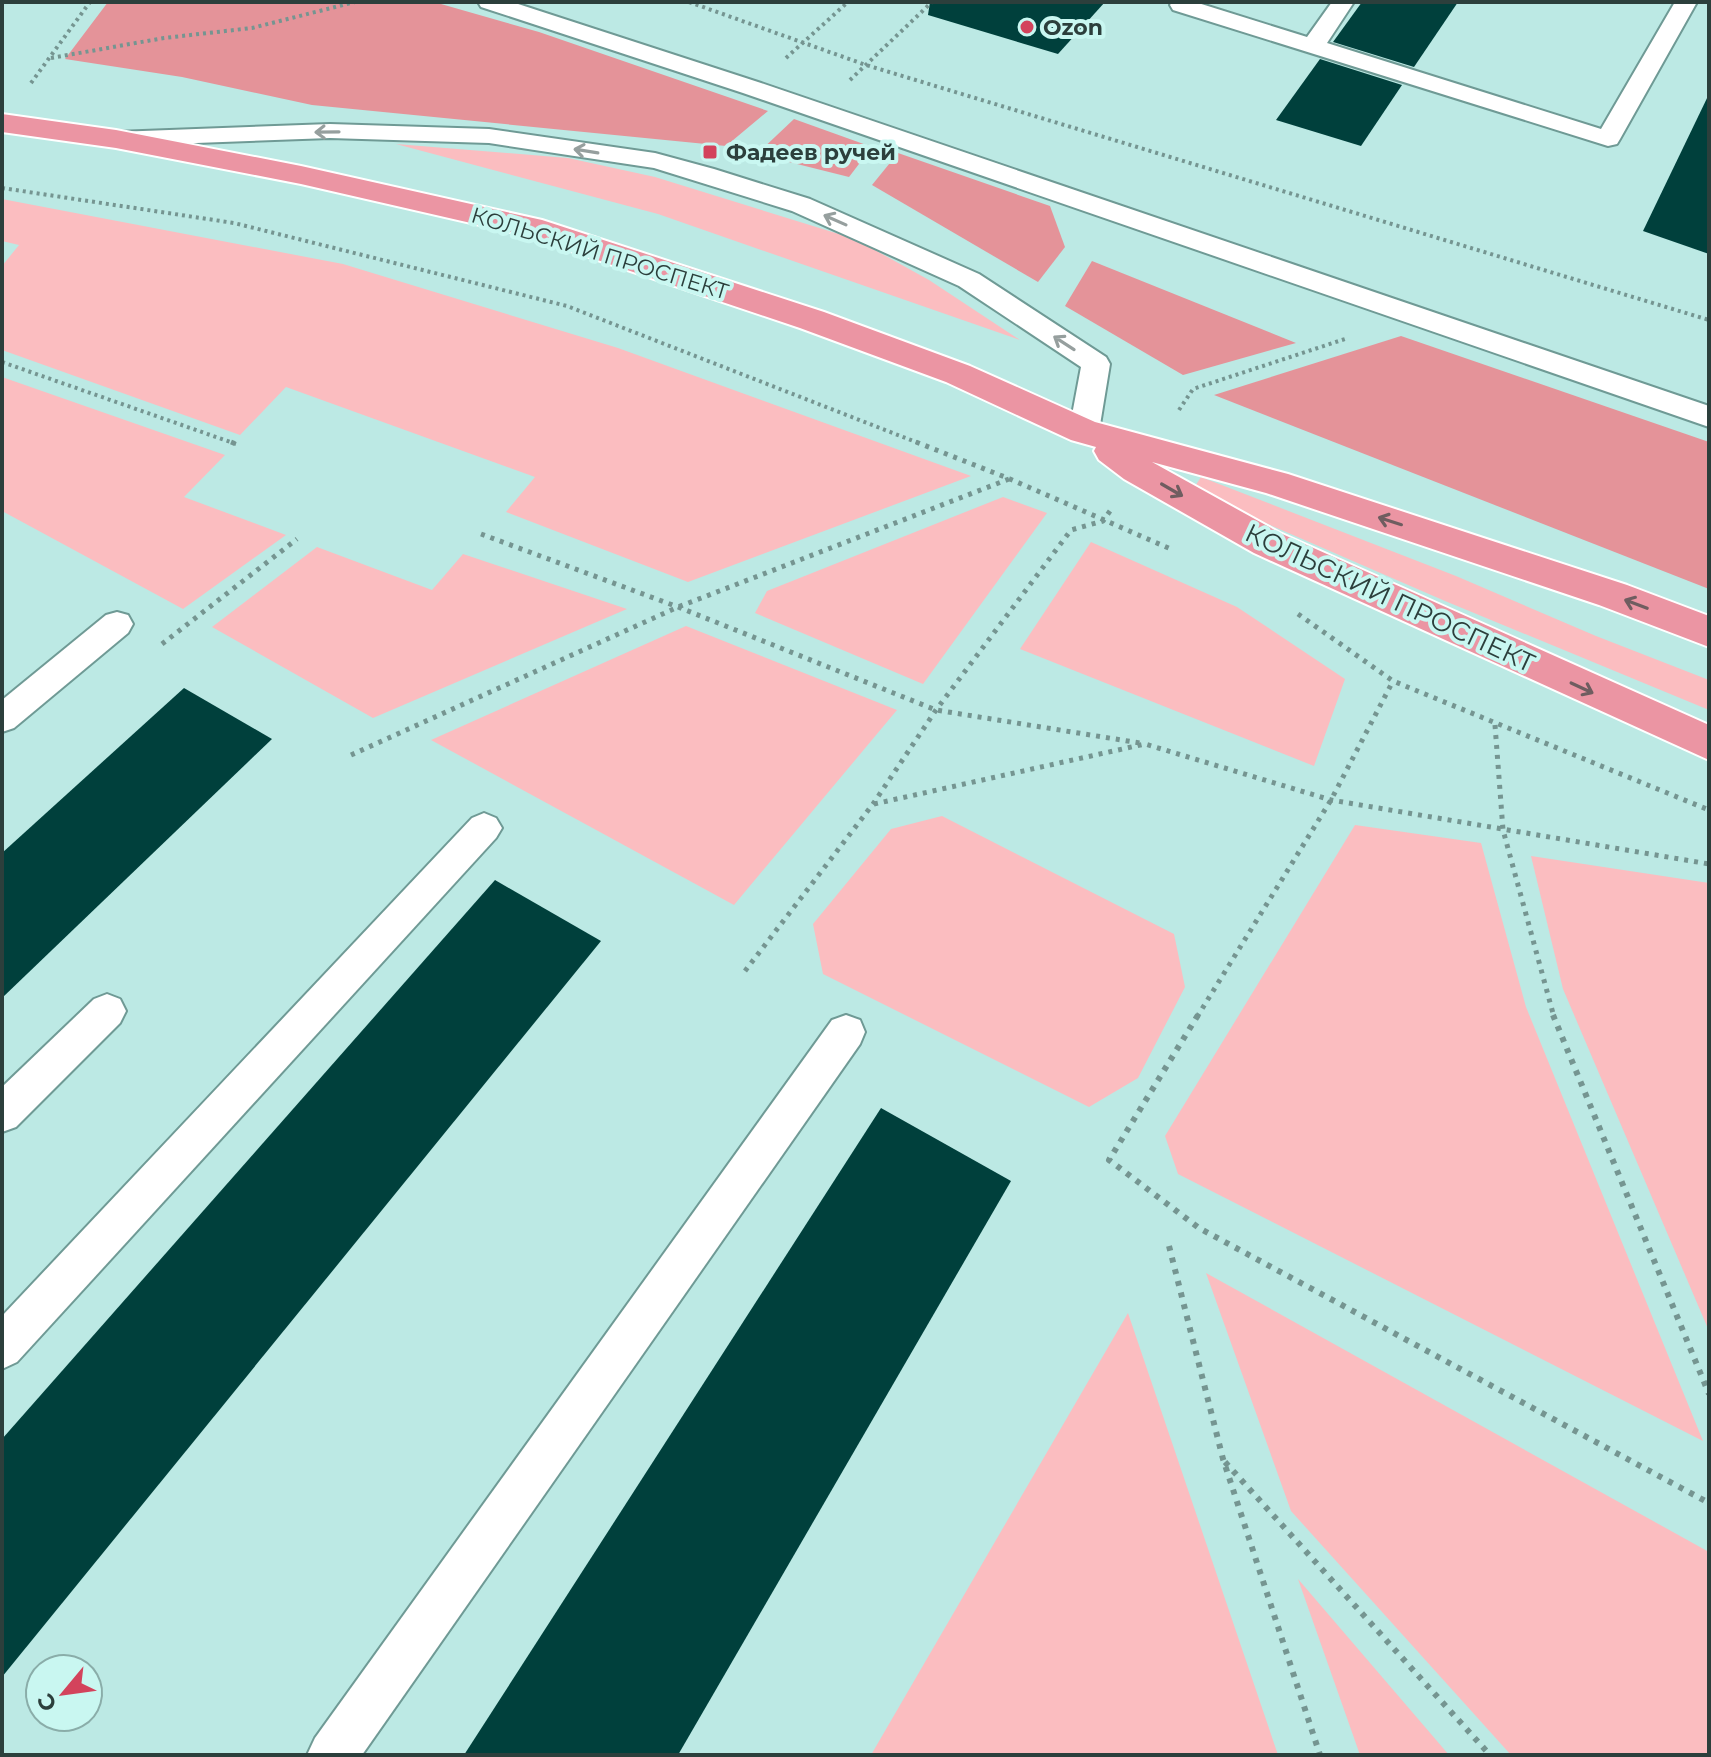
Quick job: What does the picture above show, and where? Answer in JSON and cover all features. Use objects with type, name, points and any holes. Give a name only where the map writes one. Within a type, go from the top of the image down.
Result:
[{"type":"main road","name":"КОЛЬСКИЙ ПРОСПЕКТ","points":[[2,123],[116,139],[403,197],[531,227],[827,325],[958,374],[1084,431],[1145,460],[1267,543],[1709,743]]},
{"type":"main road","name":"КОЛЬСКИЙ ПРОСПЕКТ","points":[[1145,460],[1275,483],[1613,595],[1709,632]]},
{"type":"lane","points":[[489,2],[752,88],[1709,417]]},
{"type":"lane","points":[[1183,2],[1181,5],[1608,139],[1686,2]]},
{"type":"lane","points":[[1313,46],[1343,2]]},
{"type":"lane","points":[[116,139],[330,131],[489,136],[655,161],[705,174],[801,205],[969,280],[1096,364],[1084,431]]},
{"type":"lane","points":[[2,719],[117,624]]},
{"type":"lane","points":[[2,1347],[484,828]]},
{"type":"lane","points":[[2,1114],[107,1011]]},
{"type":"lane","points":[[332,1755],[846,1032]]},
{"type":"path","points":[[22,94],[90,2]]},
{"type":"path","points":[[51,58],[164,38],[252,28],[355,2]]},
{"type":"path","points":[[689,2],[866,65],[1709,320]]},
{"type":"path","points":[[752,88],[848,2]]},
{"type":"path","points":[[818,111],[932,2]]},
{"type":"path","points":[[2,188],[234,223],[567,306],[1010,479],[1185,555]]},
{"type":"path","points":[[745,971],[873,804],[936,710],[1071,530],[1103,521],[1193,389],[1350,338]]},
{"type":"path","points":[[2,362],[236,444]]},
{"type":"path","points":[[351,755],[678,607],[1010,479]]},
{"type":"path","points":[[481,534],[678,607],[936,710],[1145,744],[1331,800],[1709,864]]},
{"type":"path","points":[[161,645],[297,539]]},
{"type":"path","points":[[1292,610],[1393,681],[1709,810]]},
{"type":"path","points":[[1393,681],[1331,800],[1109,1160],[1199,1228],[1709,1503]]},
{"type":"path","points":[[1495,725],[1503,830],[1547,1001],[1709,1394]]},
{"type":"path","points":[[873,804],[1145,744]]},
{"type":"path","points":[[1169,1246],[1223,1459],[1320,1755]]},
{"type":"path","points":[[1223,1459],[1490,1755]]},
{"type":"shaded area","points":[[108,2],[434,2],[539,32],[768,111],[726,146],[312,105],[182,77],[65,59]]},
{"type":"shaded area","points":[[794,119],[872,147],[849,177],[757,154]]},
{"type":"shaded area","points":[[396,144],[568,158],[655,177],[855,239],[929,280],[1020,340],[658,214]]},
{"type":"shaded area","points":[[898,153],[1050,206],[1065,247],[1038,282],[872,185]]},
{"type":"shaded area","points":[[2,199],[343,264],[618,348],[971,476],[688,582],[506,512],[535,477],[286,387],[240,435],[2,350],[2,266],[19,245],[2,241]]},
{"type":"shaded area","points":[[1092,261],[1296,343],[1183,375],[1065,306]]},
{"type":"shaded area","points":[[1401,336],[1709,442],[1709,589],[1214,395]]},
{"type":"shaded area","points":[[2,377],[225,455],[184,497],[286,535],[183,609],[2,511]]},
{"type":"shaded area","points":[[1201,477],[1456,576],[1709,680],[1709,710],[1445,601],[1192,491]]},
{"type":"shaded area","points":[[1003,497],[1047,513],[923,684],[755,613],[767,591]]},
{"type":"shaded area","points":[[1091,542],[1237,607],[1345,679],[1314,766],[1020,649]]},
{"type":"shaded area","points":[[317,547],[432,590],[463,554],[627,609],[373,718],[212,627]]},
{"type":"shaded area","points":[[686,626],[897,710],[734,905],[431,740]]},
{"type":"shaded area","points":[[942,816],[1174,934],[1185,987],[1138,1078],[1089,1107],[823,974],[813,924],[891,829]]},
{"type":"shaded area","points":[[1355,825],[1481,843],[1526,1007],[1703,1441],[1178,1174],[1165,1136]]},
{"type":"shaded area","points":[[1531,856],[1709,883],[1709,1331],[1563,989]]},
{"type":"shaded area","points":[[1206,1273],[1709,1552],[1709,1755],[1511,1755],[1291,1511]]},
{"type":"shaded area","points":[[1128,1313],[1278,1755],[871,1755]]},
{"type":"shaded area","points":[[1298,1579],[1449,1755],[1360,1755]]},
{"type":"building","points":[[930,2],[1105,2],[1058,54],[928,15]]},
{"type":"building","points":[[1362,2],[1458,2],[1414,67],[1333,42]]},
{"type":"building","points":[[1320,59],[1402,85],[1361,146],[1276,120]]},
{"type":"building","points":[[1709,94],[1709,254],[1643,231]]},
{"type":"building","points":[[184,688],[272,739],[2,998],[2,853]]},
{"type":"building","points":[[495,880],[601,941],[2,1677],[2,1439]]},
{"type":"building","points":[[881,1108],[1011,1181],[678,1755],[464,1755]]},
{"type":"place","name":"Ozon","points":[[1027,27]]},
{"type":"place","name":"Фадеев ручей","points":[[710,152]]}]
